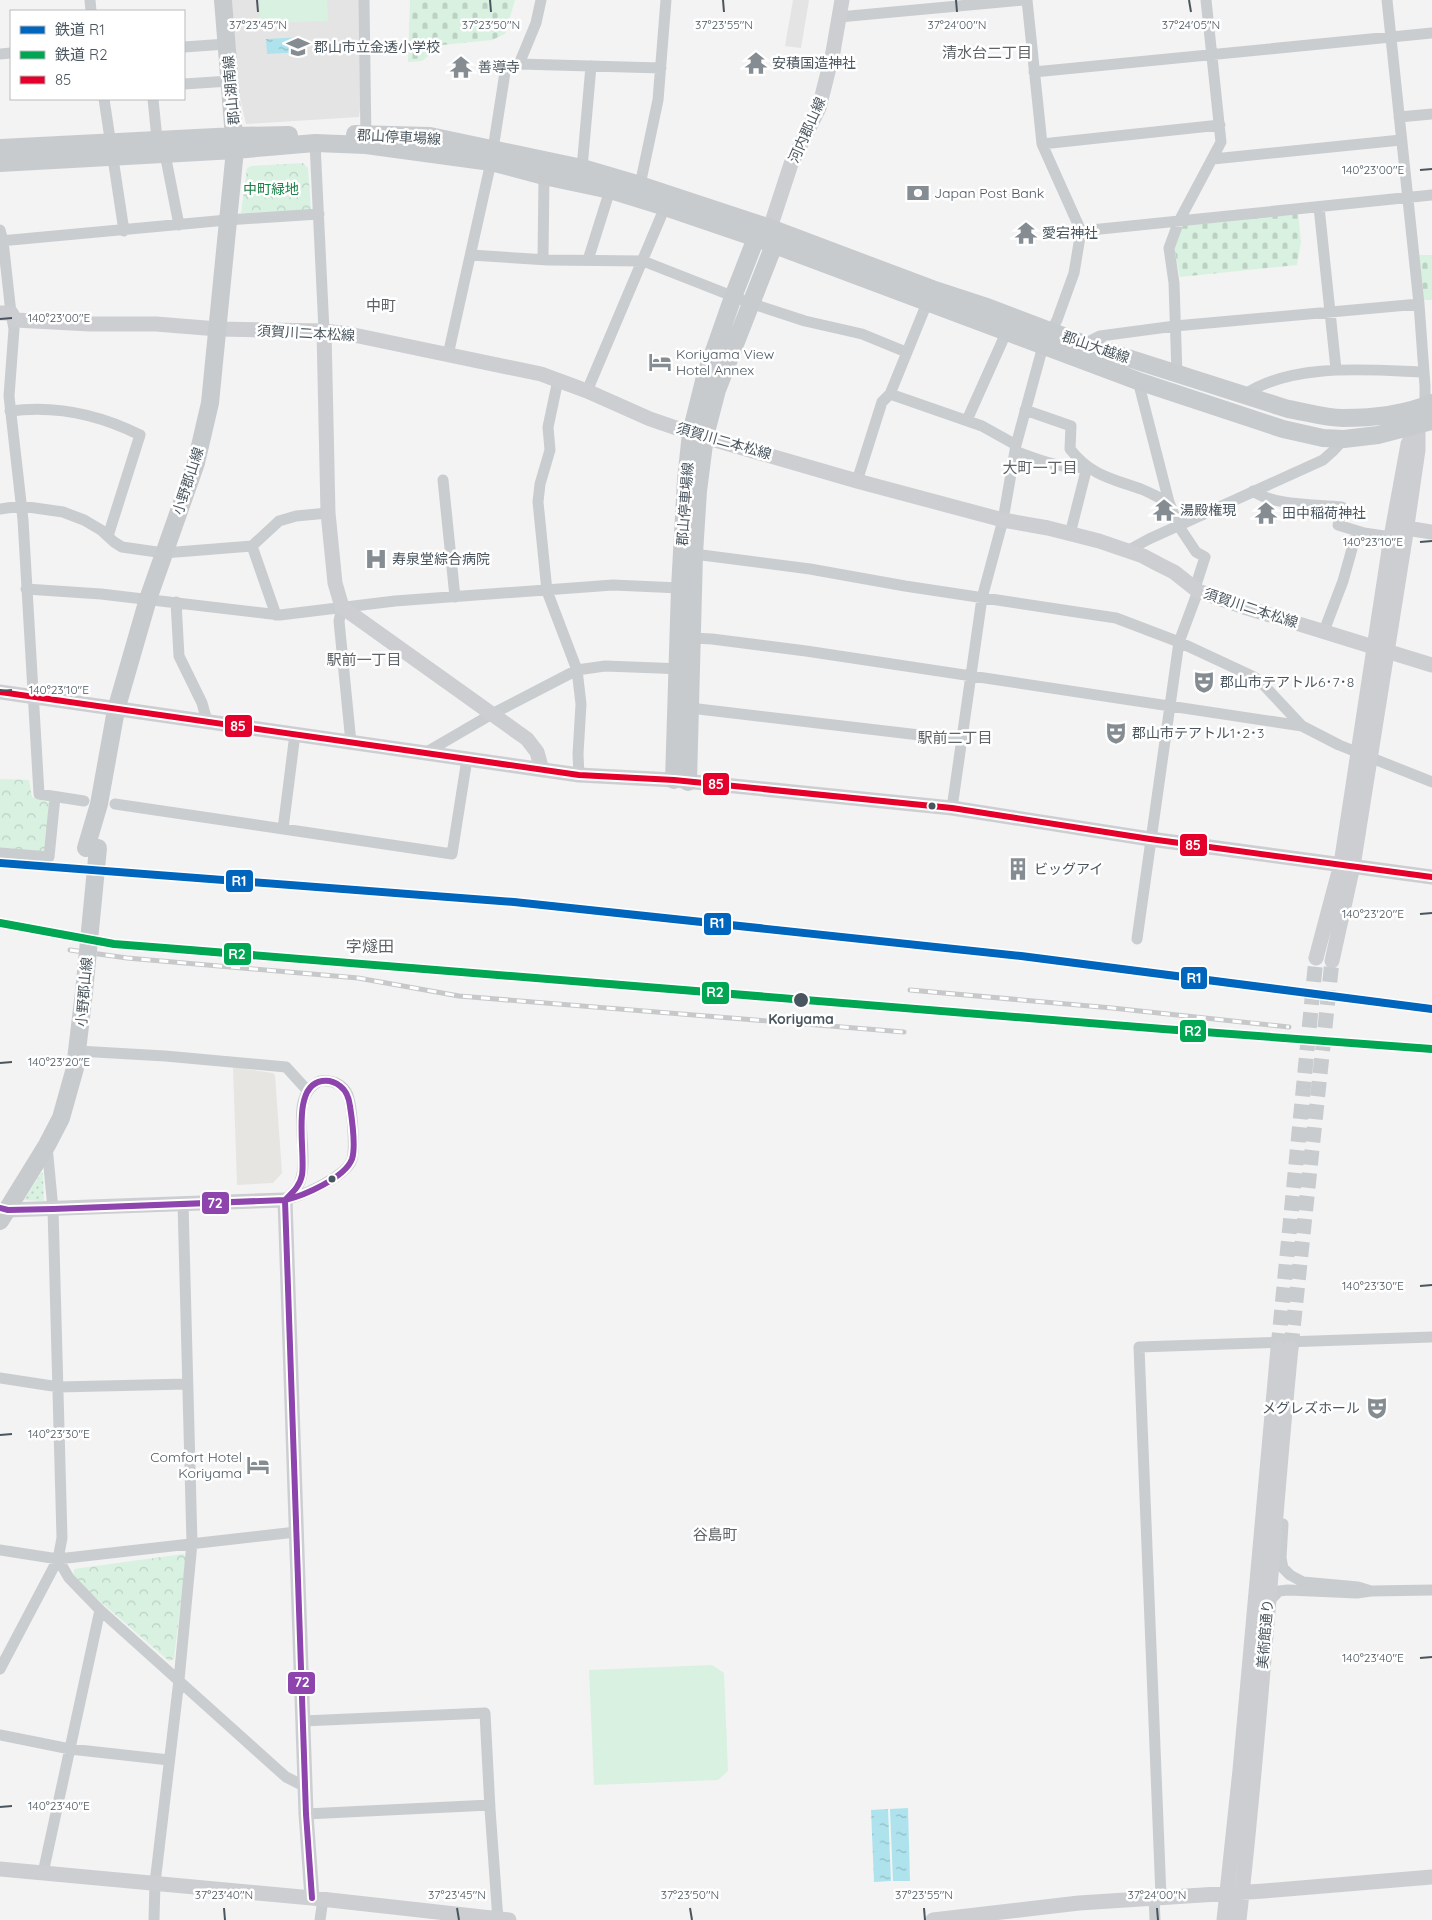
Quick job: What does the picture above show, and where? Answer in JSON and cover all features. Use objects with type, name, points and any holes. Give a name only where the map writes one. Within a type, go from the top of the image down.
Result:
[{"type":"main road","name":"郡山湖南線","points":[[224,0],[235,143]]},
{"type":"main road","name":"郡山停車場線","points":[[0,163],[111,149],[430,136],[492,155],[544,176],[610,190],[766,237]]},
{"type":"main road","name":"郡山停車場線","points":[[235,143],[315,144],[366,139]]},
{"type":"main road","name":"小野郡山線","points":[[3,1213],[47,1145],[61,1118],[66,1105],[78,1051],[79,991],[92,848],[99,803],[116,710],[148,599],[196,463],[210,403],[235,143]]},
{"type":"main road","name":"郡山停車場線","points":[[0,148],[111,149]]},
{"type":"main road","name":"郡山停車場線","points":[[492,155],[582,168],[640,185],[766,237]]},
{"type":"main road","points":[[681,781],[690,708],[684,669],[692,638],[698,490],[698,434],[716,390],[742,300],[766,237]]},
{"type":"main road","name":"郡山大越線","points":[[766,237],[928,303],[1006,332],[1084,344],[1288,409],[1320,416],[1343,418],[1400,412],[1427,414]]},
{"type":"main road","name":"郡山大越線","points":[[766,237],[1047,339],[1138,381],[1269,425],[1314,436],[1344,439],[1378,435],[1427,414]]},
{"type":"main road","name":"郡山停車場線","points":[[681,781],[684,669],[680,588],[685,489],[698,434]]},
{"type":"main road","name":"小野郡山線","points":[[47,1145],[50,1114],[59,1084],[79,991]]},
{"type":"street","points":[[364,0],[366,139]]},
{"type":"street","points":[[519,64],[536,23],[541,0]]},
{"type":"street","points":[[640,185],[658,100],[666,0]]},
{"type":"street","name":"河内郡山線","points":[[766,237],[791,164],[819,108],[833,52],[842,0]]},
{"type":"street","points":[[839,17],[1024,0]]},
{"type":"street","points":[[952,808],[982,598],[1002,520],[1015,448],[1047,339],[1058,320],[1074,273],[1081,231],[1042,144],[1028,0]]},
{"type":"street","points":[[1177,375],[1174,283],[1169,248],[1179,221],[1221,142],[1206,0]]},
{"type":"street","points":[[1332,961],[1381,649],[1406,528],[1418,450],[1427,414],[1419,304],[1387,0]]},
{"type":"street","points":[[1034,72],[1432,33]]},
{"type":"street","points":[[185,46],[226,44]]},
{"type":"street","points":[[448,355],[492,155],[506,66],[519,64],[660,68]]},
{"type":"street","points":[[582,168],[592,66]]},
{"type":"street","points":[[185,84],[230,81]]},
{"type":"street","points":[[104,100],[124,231]]},
{"type":"street","points":[[153,100],[161,146],[179,225]]},
{"type":"street","points":[[1399,117],[1432,114]]},
{"type":"street","points":[[1042,144],[1220,125]]},
{"type":"street","points":[[1213,158],[1401,140]]},
{"type":"street","points":[[315,144],[324,332],[328,513],[335,583],[342,607],[339,621],[351,742]]},
{"type":"street","points":[[543,259],[544,176]]},
{"type":"street","points":[[588,260],[610,190]]},
{"type":"street","points":[[1081,231],[1432,195]]},
{"type":"street","points":[[587,391],[665,206]]},
{"type":"street","points":[[1319,207],[1336,369]]},
{"type":"street","points":[[319,214],[227,220],[124,231],[1,237],[5,313],[14,329],[7,414],[24,520],[26,589],[39,794],[452,854],[467,759]]},
{"type":"street","points":[[470,255],[643,261],[742,300],[805,321],[862,334],[906,352]]},
{"type":"street","points":[[858,481],[882,402],[890,394],[928,303]]},
{"type":"street","points":[[1084,344],[1100,336],[1175,326],[1419,304]]},
{"type":"street","name":"須賀川二本松線","points":[[5,313],[15,320],[90,324],[156,324],[218,330],[324,332],[364,336],[514,368],[558,380],[650,419],[698,434],[858,481],[1002,520],[1070,534],[1143,556],[1174,572],[1197,590],[1432,665]]},
{"type":"street","points":[[967,420],[1006,332]]},
{"type":"street","points":[[1244,395],[1256,387],[1270,382],[1301,374],[1336,369],[1424,372]]},
{"type":"street","points":[[558,380],[548,427],[550,450],[540,484],[538,502],[547,591],[577,670],[581,704],[578,754],[579,775]]},
{"type":"street","points":[[1137,939],[1179,642],[1197,590],[1205,557],[1196,552],[1178,525],[1169,502],[1138,381]]},
{"type":"street","points":[[890,394],[982,426],[1015,448],[1044,461],[1078,468],[1087,467]]},
{"type":"street","points":[[7,414],[36,408],[89,416],[114,423],[140,435],[124,492],[108,536]]},
{"type":"street","points":[[1025,410],[1071,426],[1070,449],[1078,460],[1087,467],[1112,481],[1138,488],[1169,502]]},
{"type":"street","points":[[1381,649],[1391,536],[1408,444],[1411,436],[1427,414]]},
{"type":"street","points":[[1127,551],[1178,525],[1323,460],[1344,439]]},
{"type":"street","points":[[1070,534],[1087,467]]},
{"type":"street","points":[[443,480],[455,597]]},
{"type":"street","points":[[1253,491],[1262,497],[1278,500],[1342,507],[1338,525],[1391,536]]},
{"type":"street","points":[[0,510],[21,506],[63,512],[75,516],[101,530],[122,547],[164,553],[252,546],[279,521],[296,516],[328,513]]},
{"type":"street","points":[[1406,528],[1432,532]]},
{"type":"street","points":[[1324,631],[1342,581],[1357,530]]},
{"type":"street","points":[[252,546],[276,615]]},
{"type":"street","points":[[694,554],[810,569],[905,586],[1116,618],[1179,642],[1260,681],[1302,726]]},
{"type":"street","points":[[26,589],[148,599],[276,615],[342,607],[614,585],[680,588]]},
{"type":"street","points":[[176,602],[179,656],[202,704],[207,721]]},
{"type":"street","points":[[342,607],[520,733],[533,745],[542,770]]},
{"type":"street","points":[[692,638],[712,638],[806,650],[970,676],[1170,704],[1244,718],[1302,726],[1365,755],[1432,782]]},
{"type":"street","points":[[425,753],[492,714],[577,670],[605,666],[684,669]]},
{"type":"street","points":[[0,692],[579,775],[681,781],[952,808],[1150,839],[1432,876]]},
{"type":"street","points":[[690,708],[962,740]]},
{"type":"street","points":[[283,829],[295,734]]},
{"type":"street","points":[[0,853],[49,857],[55,797]]},
{"type":"street","points":[[1316,958],[1347,865]]},
{"type":"street","points":[[78,1051],[165,1056],[286,1067],[307,1090]]},
{"type":"street","points":[[3,1213],[183,1203],[285,1200],[301,1196],[347,1167],[353,1157],[351,1120],[347,1094],[339,1084],[327,1081],[317,1082],[307,1090],[303,1104],[302,1173],[298,1186],[285,1200],[306,1814],[320,1920]]},
{"type":"street","points":[[0,1669],[58,1559],[62,1538],[53,1209],[47,1145]]},
{"type":"street","points":[[154,1920],[154,1883],[179,1680],[192,1543],[183,1203]]},
{"type":"street","points":[[1155,1920],[1158,1897],[1139,1347],[1432,1337]]},
{"type":"street","name":"美術館通り","points":[[1224,1920],[1235,1893],[1268,1603],[1279,1472],[1284,1348],[1240,1770],[1235,1893],[1239,1920]]},
{"type":"street","points":[[0,1378],[58,1387],[187,1384]]},
{"type":"street","points":[[1279,1472],[1285,1490],[1281,1548],[1283,1568],[1290,1575],[1303,1582],[1358,1586],[1371,1590]]},
{"type":"street","points":[[0,1550],[58,1559],[296,1532]]},
{"type":"street","points":[[58,1559],[69,1578],[100,1610],[286,1777],[306,1788]]},
{"type":"street","points":[[1268,1603],[1274,1595],[1283,1590],[1357,1593],[1371,1590],[1432,1590]]},
{"type":"street","points":[[43,1873],[100,1610]]},
{"type":"street","points":[[0,1869],[317,1899],[418,1915],[502,1920],[490,1805],[485,1713],[303,1721]]},
{"type":"street","points":[[0,1735],[70,1748],[169,1760]]},
{"type":"street","points":[[306,1814],[490,1805]]},
{"type":"street","points":[[932,1920],[1024,1908],[1432,1877]]},
{"type":"shaded area","name":"郡山市立金透小学校","points":[[232,0],[360,0],[361,101],[359,117],[246,124],[239,94]]},
{"type":"shaded area","points":[[793,0],[809,0],[801,48],[785,46]]},
{"type":"shaded area","points":[[233,1067],[273,1073],[275,1075],[282,1173],[273,1183],[237,1185]]},
{"type":"green space","points":[[260,0],[327,0],[328,21],[260,23]]},
{"type":"green space","points":[[410,0],[515,0],[505,34],[492,40],[442,45],[422,61],[408,62]]},
{"type":"green space","name":"中町緑地","points":[[303,163],[308,168],[311,211],[241,213],[247,168],[251,166]]},
{"type":"green space","points":[[1298,213],[1301,242],[1297,265],[1180,277],[1174,247],[1183,224]]},
{"type":"green space","points":[[1419,255],[1432,255],[1432,300],[1424,300]]},
{"type":"green space","points":[[0,779],[29,780],[32,797],[52,803],[46,854],[0,850]]},
{"type":"green space","points":[[41,1173],[43,1173],[44,1201],[24,1200]]},
{"type":"green space","points":[[183,1554],[186,1557],[174,1659],[169,1661],[73,1578],[74,1569]]},
{"type":"green space","points":[[712,1665],[724,1673],[728,1771],[718,1780],[594,1785],[589,1670]]},
{"type":"water","points":[[303,37],[304,52],[267,54],[266,39]]},
{"type":"water","points":[[908,1808],[910,1881],[893,1881],[890,1809]]},
{"type":"water","points":[[888,1809],[891,1881],[874,1882],[871,1810]]},
{"type":"tunnel","points":[[1278,1348],[1316,958]]},
{"type":"tunnel","points":[[1291,1348],[1332,961]]},
{"type":"railway","points":[[70,950],[127,958],[358,978],[459,996],[904,1032]]},
{"type":"railway","points":[[910,990],[1112,1008],[1289,1027]]},
{"type":"rail line","name":"R1","points":[[0,863],[514,902],[1021,956],[1432,1009]]},
{"type":"rail line","name":"R2","points":[[0,923],[114,944],[1432,1049]]},
{"type":"transit line","name":"85","points":[[0,692],[579,775],[674,780],[952,808],[1150,839],[1432,877]]},
{"type":"transit line","name":"72","points":[[0,1208],[8,1210],[53,1209],[285,1200],[293,1198],[323,1185],[341,1173],[352,1159],[354,1147],[353,1133],[350,1103],[347,1095],[338,1085],[324,1081],[312,1086],[306,1095],[302,1122],[302,1175],[298,1186],[285,1200],[306,1814],[312,1898]]},
{"type":"place","name":"郡山市立金透小学校","points":[[298,47]]},
{"type":"place","name":"安積国造神社","points":[[756,63]]},
{"type":"place","name":"善導寺","points":[[461,67]]},
{"type":"place","name":"Japan Post Bank","points":[[918,193]]},
{"type":"place","name":"愛宕神社","points":[[1026,233]]},
{"type":"place","name":"Koriyama View Hotel Annex","points":[[660,362]]},
{"type":"place","name":"湯殿権現","points":[[1164,510]]},
{"type":"place","name":"田中稲荷神社","points":[[1266,513]]},
{"type":"place","name":"寿泉堂綜合病院","points":[[376,559]]},
{"type":"place","name":"郡山市テアトル6･7･8","points":[[1204,682]]},
{"type":"place","name":"郡山市テアトル1･2･3","points":[[1116,733]]},
{"type":"place","name":"ビッグアイ","points":[[1018,869]]},
{"type":"place","name":"Koriyama","points":[[801,1000]]},
{"type":"place","name":"メグレズホール","points":[[1377,1408]]},
{"type":"place","name":"Comfort Hotel Koriyama","points":[[258,1465]]},
{"type":"district","name":"清水台二丁目","points":[[987,52]]},
{"type":"district","name":"中町","points":[[381,305]]},
{"type":"district","name":"大町一丁目","points":[[1040,467]]},
{"type":"district","name":"駅前一丁目","points":[[364,659]]},
{"type":"district","name":"駅前二丁目","points":[[955,737]]},
{"type":"district","name":"字燧田","points":[[370,946]]},
{"type":"district","name":"谷島町","points":[[715,1534]]}]
